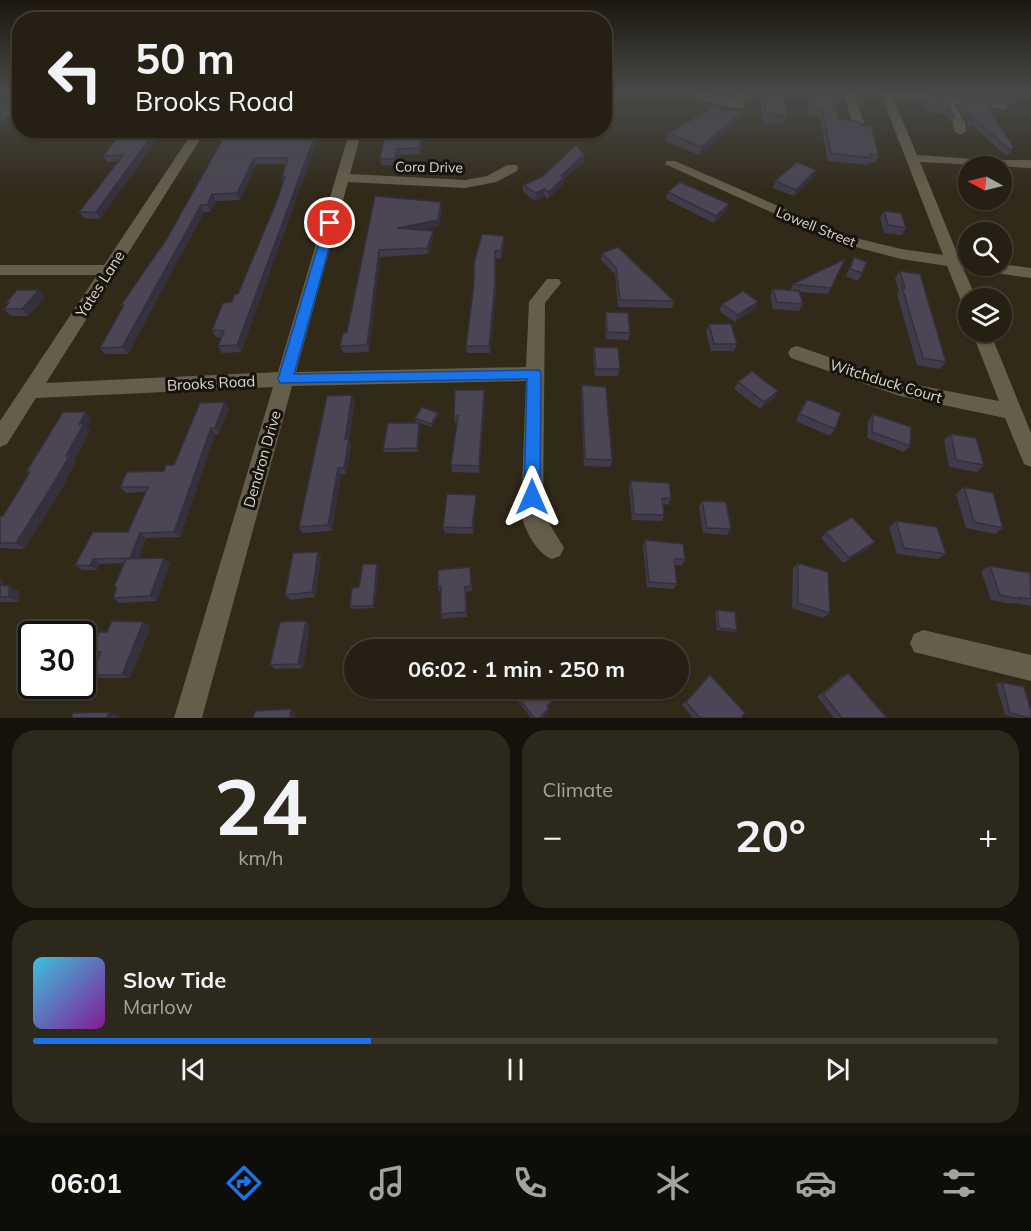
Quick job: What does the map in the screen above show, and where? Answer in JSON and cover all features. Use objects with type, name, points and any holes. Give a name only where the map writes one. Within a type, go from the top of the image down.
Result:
[{"type":"street","points":[[898,127],[963,288]]},
{"type":"street","points":[[960,127],[960,131]]},
{"type":"street","name":"Yates Lane","points":[[0,438],[195,138]]},
{"type":"street","name":"Dendron Drive","points":[[188,718],[354,138]]},
{"type":"street","points":[[912,158],[969,163],[1031,164]]},
{"type":"street","name":"Lowell Street","points":[[671,164],[842,239],[902,254],[958,263]]},
{"type":"street","name":"Cora Drive","points":[[343,178],[465,184],[491,179],[512,168]]},
{"type":"street","points":[[0,270],[108,270]]},
{"type":"street","points":[[1012,270],[1031,273]]},
{"type":"street","points":[[552,548],[534,522],[532,513],[537,302],[553,283]]},
{"type":"street","points":[[985,342],[1031,458]]},
{"type":"street","name":"Witchduck Court","points":[[796,353],[900,389],[1012,411]]},
{"type":"street","name":"Brooks Road","points":[[31,391],[285,379],[534,374]]},
{"type":"street","points":[[923,644],[1031,668]]},
{"type":"building","points":[[679,127],[725,127],[701,147],[668,133]]},
{"type":"building","points":[[826,127],[871,127],[879,155],[870,154],[871,158],[831,153]]},
{"type":"building","points":[[984,127],[1000,127],[1014,147],[1010,150]]},
{"type":"building","points":[[117,138],[150,138],[96,212],[79,212],[123,155],[103,156]]},
{"type":"building","points":[[223,138],[314,138],[237,345],[218,346],[224,331],[212,330],[223,303],[232,302],[235,294],[238,294],[276,203],[285,177],[282,177],[288,158],[254,158],[237,193],[212,194],[207,205],[201,205],[122,347],[100,348],[124,305],[121,305],[166,240]]},
{"type":"building","points":[[384,138],[421,138],[419,148],[397,149],[395,159],[380,159]]},
{"type":"building","points":[[576,145],[584,154],[561,176],[564,177],[549,192],[544,189],[536,193],[523,185],[542,177]]},
{"type":"building","points":[[797,162],[816,170],[796,190],[775,181]]},
{"type":"building","points":[[680,182],[729,204],[716,216],[668,192]]},
{"type":"building","points":[[375,196],[441,202],[438,220],[397,228],[433,231],[427,248],[379,250],[367,345],[340,346],[343,333],[347,332]]},
{"type":"building","points":[[884,211],[901,213],[906,228],[888,225]]},
{"type":"building","points":[[482,234],[504,236],[501,251],[495,251],[495,284],[489,346],[466,346],[474,284],[474,264]]},
{"type":"building","points":[[618,247],[674,301],[620,300],[616,268],[602,253]]},
{"type":"building","points":[[854,257],[867,262],[862,273],[850,269]]},
{"type":"building","points":[[845,259],[831,288],[793,284]]},
{"type":"building","points":[[900,271],[920,274],[946,362],[923,358],[902,287],[905,288]]},
{"type":"building","points":[[773,289],[799,291],[803,304],[777,302]]},
{"type":"building","points":[[17,290],[39,290],[22,309],[4,309],[9,303],[6,303]]},
{"type":"building","points":[[743,291],[758,302],[738,315],[722,304]]},
{"type":"building","points":[[606,312],[628,313],[630,333],[607,332]]},
{"type":"building","points":[[709,324],[731,324],[737,344],[714,344]]},
{"type":"building","points":[[594,347],[618,348],[620,369],[596,369]]},
{"type":"building","points":[[752,371],[778,391],[764,402],[738,382]]},
{"type":"building","points":[[582,385],[606,387],[612,460],[585,459]]},
{"type":"building","points":[[455,390],[484,390],[479,466],[451,465],[458,416],[454,416]]},
{"type":"building","points":[[352,395],[345,439],[349,439],[344,468],[338,468],[328,525],[299,527],[327,396]]},
{"type":"building","points":[[807,399],[841,413],[835,429],[800,414]]},
{"type":"building","points":[[225,402],[215,428],[211,428],[174,532],[140,533],[130,558],[93,559],[90,566],[75,565],[93,532],[128,532],[148,487],[120,487],[127,472],[164,471],[166,465],[174,465],[200,403]]},
{"type":"building","points":[[422,407],[438,413],[431,424],[415,418]]},
{"type":"building","points":[[63,412],[86,412],[79,424],[84,423],[66,456],[69,456],[16,543],[0,543],[0,516],[3,516],[30,472],[26,472]]},
{"type":"building","points":[[873,414],[911,427],[910,446],[872,432]]},
{"type":"building","points":[[388,423],[419,423],[417,448],[383,449]]},
{"type":"building","points":[[951,434],[976,438],[984,465],[956,460]]},
{"type":"building","points":[[631,481],[669,483],[671,498],[662,498],[664,515],[634,514]]},
{"type":"building","points":[[964,487],[993,493],[1003,528],[974,522]]},
{"type":"building","points":[[447,494],[476,495],[472,528],[443,527]]},
{"type":"building","points":[[702,501],[726,502],[731,529],[707,528]]},
{"type":"building","points":[[852,517],[875,542],[849,558],[826,532]]},
{"type":"building","points":[[896,521],[937,527],[946,554],[904,548]]},
{"type":"building","points":[[645,540],[683,544],[685,559],[674,559],[677,584],[649,582]]},
{"type":"building","points":[[318,552],[312,592],[285,595],[293,553]]},
{"type":"building","points":[[164,558],[150,596],[113,598],[117,587],[114,587],[126,559]]},
{"type":"building","points":[[798,563],[828,572],[830,613],[798,603]]},
{"type":"building","points":[[363,564],[377,564],[373,606],[350,606],[352,588],[359,587]]},
{"type":"building","points":[[990,566],[1030,573],[1031,599],[1000,595]]},
{"type":"building","points":[[470,567],[471,586],[465,587],[466,612],[441,614],[441,586],[438,586],[438,570]]},
{"type":"building","points":[[0,585],[9,586],[9,597],[0,597]]},
{"type":"building","points":[[717,610],[735,612],[737,630],[719,628]]},
{"type":"building","points":[[112,621],[143,622],[122,675],[96,675],[96,664],[101,652],[96,652],[96,639],[99,632],[107,632]]},
{"type":"building","points":[[306,621],[298,664],[270,665],[280,622]]},
{"type":"building","points":[[848,673],[887,718],[842,718],[823,694]]},
{"type":"building","points":[[710,675],[745,713],[741,718],[700,718],[686,702]]},
{"type":"building","points":[[1002,682],[1024,687],[1031,718],[1010,713]]},
{"type":"building","points":[[519,699],[554,699],[540,718],[534,718]]},
{"type":"building","points":[[291,709],[290,718],[253,718],[255,711]]},
{"type":"building","points":[[109,712],[107,718],[71,718],[73,713]]},
{"type":"route","points":[[330,223],[285,379],[534,374],[532,497]]}]
